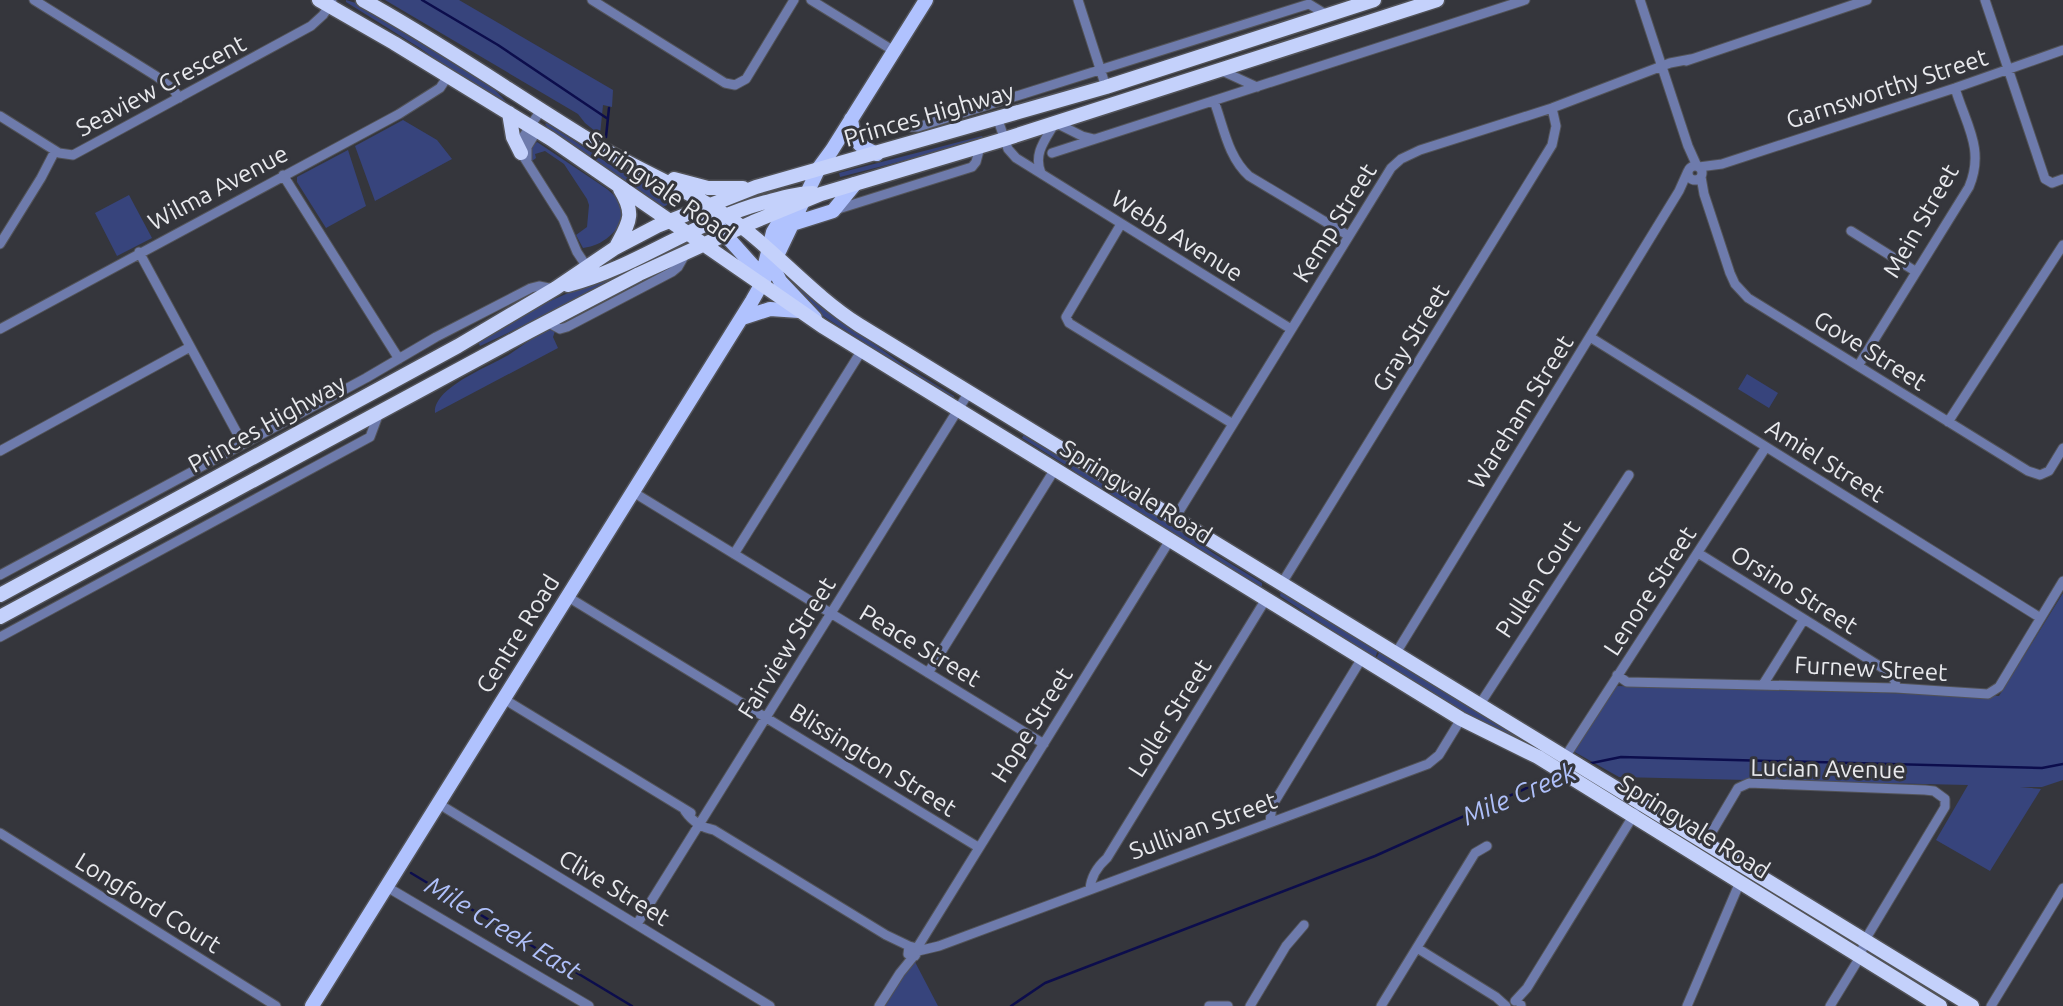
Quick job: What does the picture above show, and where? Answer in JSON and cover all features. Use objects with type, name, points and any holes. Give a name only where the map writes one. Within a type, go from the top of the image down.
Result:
[{"type":"highway","name":"Springvale Road","points":[[363,0],[441,44],[607,151],[714,209],[741,227],[772,258],[839,312],[1972,1006]]},
{"type":"highway","name":"Princes Highway","points":[[555,288],[597,276],[687,233],[714,209],[756,187],[998,120],[1106,87],[1337,9],[1374,0]]},
{"type":"highway","name":"Princes Highway","points":[[0,595],[404,376],[498,323],[615,248],[670,221],[714,209],[808,195],[855,184],[980,147],[1437,0]]},
{"type":"highway","name":"Springvale Road","points":[[327,2],[509,113],[617,184],[821,326],[1461,719],[1551,765],[1940,1006]]},
{"type":"highway","points":[[509,113],[513,137],[524,158]]},
{"type":"highway","points":[[652,174],[708,188],[756,187]]},
{"type":"highway","points":[[615,248],[631,216],[629,204],[617,184]]},
{"type":"highway","name":"Princes Highway","points":[[0,617],[547,322],[687,251],[786,209],[808,195]]},
{"type":"highway","points":[[404,376],[413,393]]},
{"type":"highway","points":[[1266,599],[1282,583]]},
{"type":"main road","name":"Centre Road","points":[[312,1006],[742,318],[808,195],[818,170],[926,0]]},
{"type":"main road","points":[[851,119],[855,141],[877,154]]},
{"type":"main road","points":[[792,224],[832,211],[855,184]]},
{"type":"main road","points":[[714,209],[724,234],[755,268],[761,286]]},
{"type":"main road","name":"Centre Road","points":[[772,258],[775,226],[786,209]]},
{"type":"main road","points":[[772,258],[780,281],[821,326]]},
{"type":"main road","points":[[742,318],[770,309],[799,311]]},
{"type":"street","points":[[34,0],[184,96]]},
{"type":"street","points":[[592,0],[725,83],[735,85],[746,79],[794,0]]},
{"type":"street","points":[[811,0],[894,51]]},
{"type":"street","points":[[1079,0],[1106,87]]},
{"type":"street","points":[[1052,153],[1525,0]]},
{"type":"street","name":"Gove Street","points":[[1640,0],[1695,173],[1737,286],[1748,298],[2028,471],[2040,475],[2049,471],[2063,448]]},
{"type":"street","name":"Kemp Street","points":[[1175,518],[1391,168],[1401,159],[1420,150],[1552,108],[1867,0]]},
{"type":"street","points":[[1985,0],[2045,179],[2052,183],[2063,179]]},
{"type":"street","name":"Seaview Crescent","points":[[0,116],[57,152],[67,156],[78,153],[311,26],[327,2]]},
{"type":"street","name":"Princes Highway","points":[[910,127],[914,128],[1309,5],[1337,9]]},
{"type":"street","name":"Garnsworthy Street","points":[[1695,173],[2063,50]]},
{"type":"street","points":[[1220,71],[1257,87]]},
{"type":"street","name":"Wilma Avenue","points":[[0,329],[424,100],[440,88],[449,76]]},
{"type":"street","name":"Mein Street","points":[[1857,366],[1969,187],[1975,173],[1977,158],[1974,145],[1955,88]]},
{"type":"street","points":[[1214,102],[1233,158],[1249,176],[1349,236]]},
{"type":"street","name":"Gray Street","points":[[1282,583],[1552,145],[1556,125],[1552,108]]},
{"type":"street","points":[[541,110],[533,129],[521,140],[524,158],[563,219],[576,251],[587,267]]},
{"type":"street","name":"Webb Avenue","points":[[998,120],[1013,155],[1291,329]]},
{"type":"street","points":[[1042,174],[1039,153],[1055,123],[1082,136],[1096,139]]},
{"type":"street","name":"Princes Highway","points":[[832,211],[972,167],[980,147]]},
{"type":"street","points":[[0,244],[57,152]]},
{"type":"street","name":"Wareham Street","points":[[1396,653],[1679,191],[1695,173]]},
{"type":"street","points":[[283,175],[399,359]]},
{"type":"street","points":[[1121,224],[1066,317],[1069,323],[1233,424]]},
{"type":"street","points":[[1851,231],[1915,271]]},
{"type":"street","points":[[1948,422],[2063,245]]},
{"type":"street","points":[[139,252],[243,444]]},
{"type":"street","name":"Princes Highway","points":[[0,575],[436,337],[531,288],[555,288]]},
{"type":"street","name":"Amiel Street","points":[[1590,337],[2039,617]]},
{"type":"street","points":[[0,451],[190,347]]},
{"type":"street","points":[[734,554],[862,350]]},
{"type":"street","name":"Fairview Street","points":[[637,924],[969,392]]},
{"type":"street","name":"Princes Highway","points":[[0,636],[370,436],[379,412]]},
{"type":"street","name":"Lenore Street","points":[[1566,758],[1766,447]]},
{"type":"street","points":[[928,673],[1055,469]]},
{"type":"street","name":"Pullen Court","points":[[1480,704],[1629,475]]},
{"type":"street","points":[[253,480],[260,496]]},
{"type":"street","name":"Peace Street","points":[[633,492],[1044,744]]},
{"type":"street","points":[[183,518],[190,534]]},
{"type":"street","name":"Hope Street","points":[[879,1006],[1170,540]]},
{"type":"street","name":"Orsino Street","points":[[1698,553],[1889,673],[1896,688]]},
{"type":"street","name":"Furnew Street","points":[[1618,675],[1627,682],[1764,683],[1991,693],[1998,687],[2063,581]]},
{"type":"street","name":"Blissington Street","points":[[568,597],[978,848]]},
{"type":"street","points":[[35,598],[44,613]]},
{"type":"street","name":"Loller Street","points":[[1090,889],[1093,877],[1266,599]]},
{"type":"street","points":[[1764,683],[1804,619]]},
{"type":"street","points":[[1270,822],[1272,806],[1363,658]]},
{"type":"street","points":[[504,699],[685,811],[691,819],[715,830],[913,951]]},
{"type":"street","name":"Sullivan Street","points":[[913,951],[939,946],[1428,764],[1439,754],[1461,719]]},
{"type":"street","name":"Lucian Avenue","points":[[1706,842],[1738,788],[1749,783],[1925,790],[1939,793],[1945,799],[1945,807],[1864,940]]},
{"type":"street","points":[[1417,948],[1496,997],[1514,1004],[1527,988],[1641,803]]},
{"type":"street","name":"Clive Street","points":[[439,804],[769,1006]]},
{"type":"street","name":"Longford Court","points":[[0,833],[276,1006]]},
{"type":"street","points":[[1381,1006],[1475,853],[1487,846]]},
{"type":"street","points":[[1107,858],[1104,870],[1107,883]]},
{"type":"street","points":[[1687,1006],[1740,882]]},
{"type":"street","points":[[387,887],[589,1006]]},
{"type":"street","points":[[1991,1006],[2063,888]]},
{"type":"street","points":[[1250,1006],[1286,946],[1304,925]]},
{"type":"street","points":[[1830,1006],[1860,957],[1864,940]]},
{"type":"street","points":[[1209,1006],[1228,1006]]},
{"type":"shaded area","points":[[346,0],[359,4],[459,62],[495,90],[508,104],[459,76]]},
{"type":"shaded area","points":[[385,0],[459,0],[613,90],[612,107],[603,105],[600,135],[578,114]]},
{"type":"shaded area","points":[[403,120],[437,140],[452,159],[375,201],[355,146]]},
{"type":"shaded area","points":[[545,124],[618,170],[677,200],[663,207],[552,133]]},
{"type":"shaded area","points":[[982,136],[984,140],[840,177],[839,173]]},
{"type":"shaded area","points":[[537,142],[619,200],[627,213],[604,241],[583,248],[576,235],[587,227],[587,199],[564,164],[545,151],[535,154],[536,158],[532,161],[528,155],[530,148]]},
{"type":"shaded area","points":[[348,150],[366,206],[326,228],[297,182],[297,177]]},
{"type":"shaded area","points":[[129,195],[152,238],[117,256],[95,213]]},
{"type":"shaded area","points":[[636,263],[639,266],[480,346],[478,342],[541,305]]},
{"type":"shaded area","points":[[786,277],[833,315],[902,364],[954,396],[954,399],[817,312],[784,279]]},
{"type":"shaded area","points":[[546,329],[555,331],[553,337],[558,348],[435,413],[443,394],[453,386],[510,354]]},
{"type":"shaded area","points":[[1747,374],[1778,393],[1769,408],[1738,389]]},
{"type":"shaded area","points":[[1025,433],[1164,518],[1262,583],[1262,586],[1259,587],[1096,488],[1069,467],[1022,438]]},
{"type":"shaded area","points":[[1281,591],[1378,650],[1375,658],[1280,596]]},
{"type":"shaded area","points":[[2063,593],[2063,780],[2042,787],[2020,787],[2041,789],[1990,871],[1936,840],[1968,785],[1619,777],[1573,751],[1616,686],[1999,696]]},
{"type":"shaded area","points":[[1380,651],[1561,761],[1557,763],[1478,722],[1376,659]]},
{"type":"shaded area","points":[[914,960],[938,1006],[885,1006]]},
{"type":"waterway","points":[[422,0],[498,45],[608,119]]},
{"type":"waterway","points":[[606,137],[609,108]]},
{"type":"waterway","name":"Mile Creek","points":[[1587,764],[1621,757],[2042,768],[2063,764]]},
{"type":"waterway","name":"Mile Creek","points":[[1011,1006],[1045,983],[1375,856],[1558,774]]},
{"type":"waterway","name":"Mile Creek East","points":[[411,873],[632,1006]]}]
